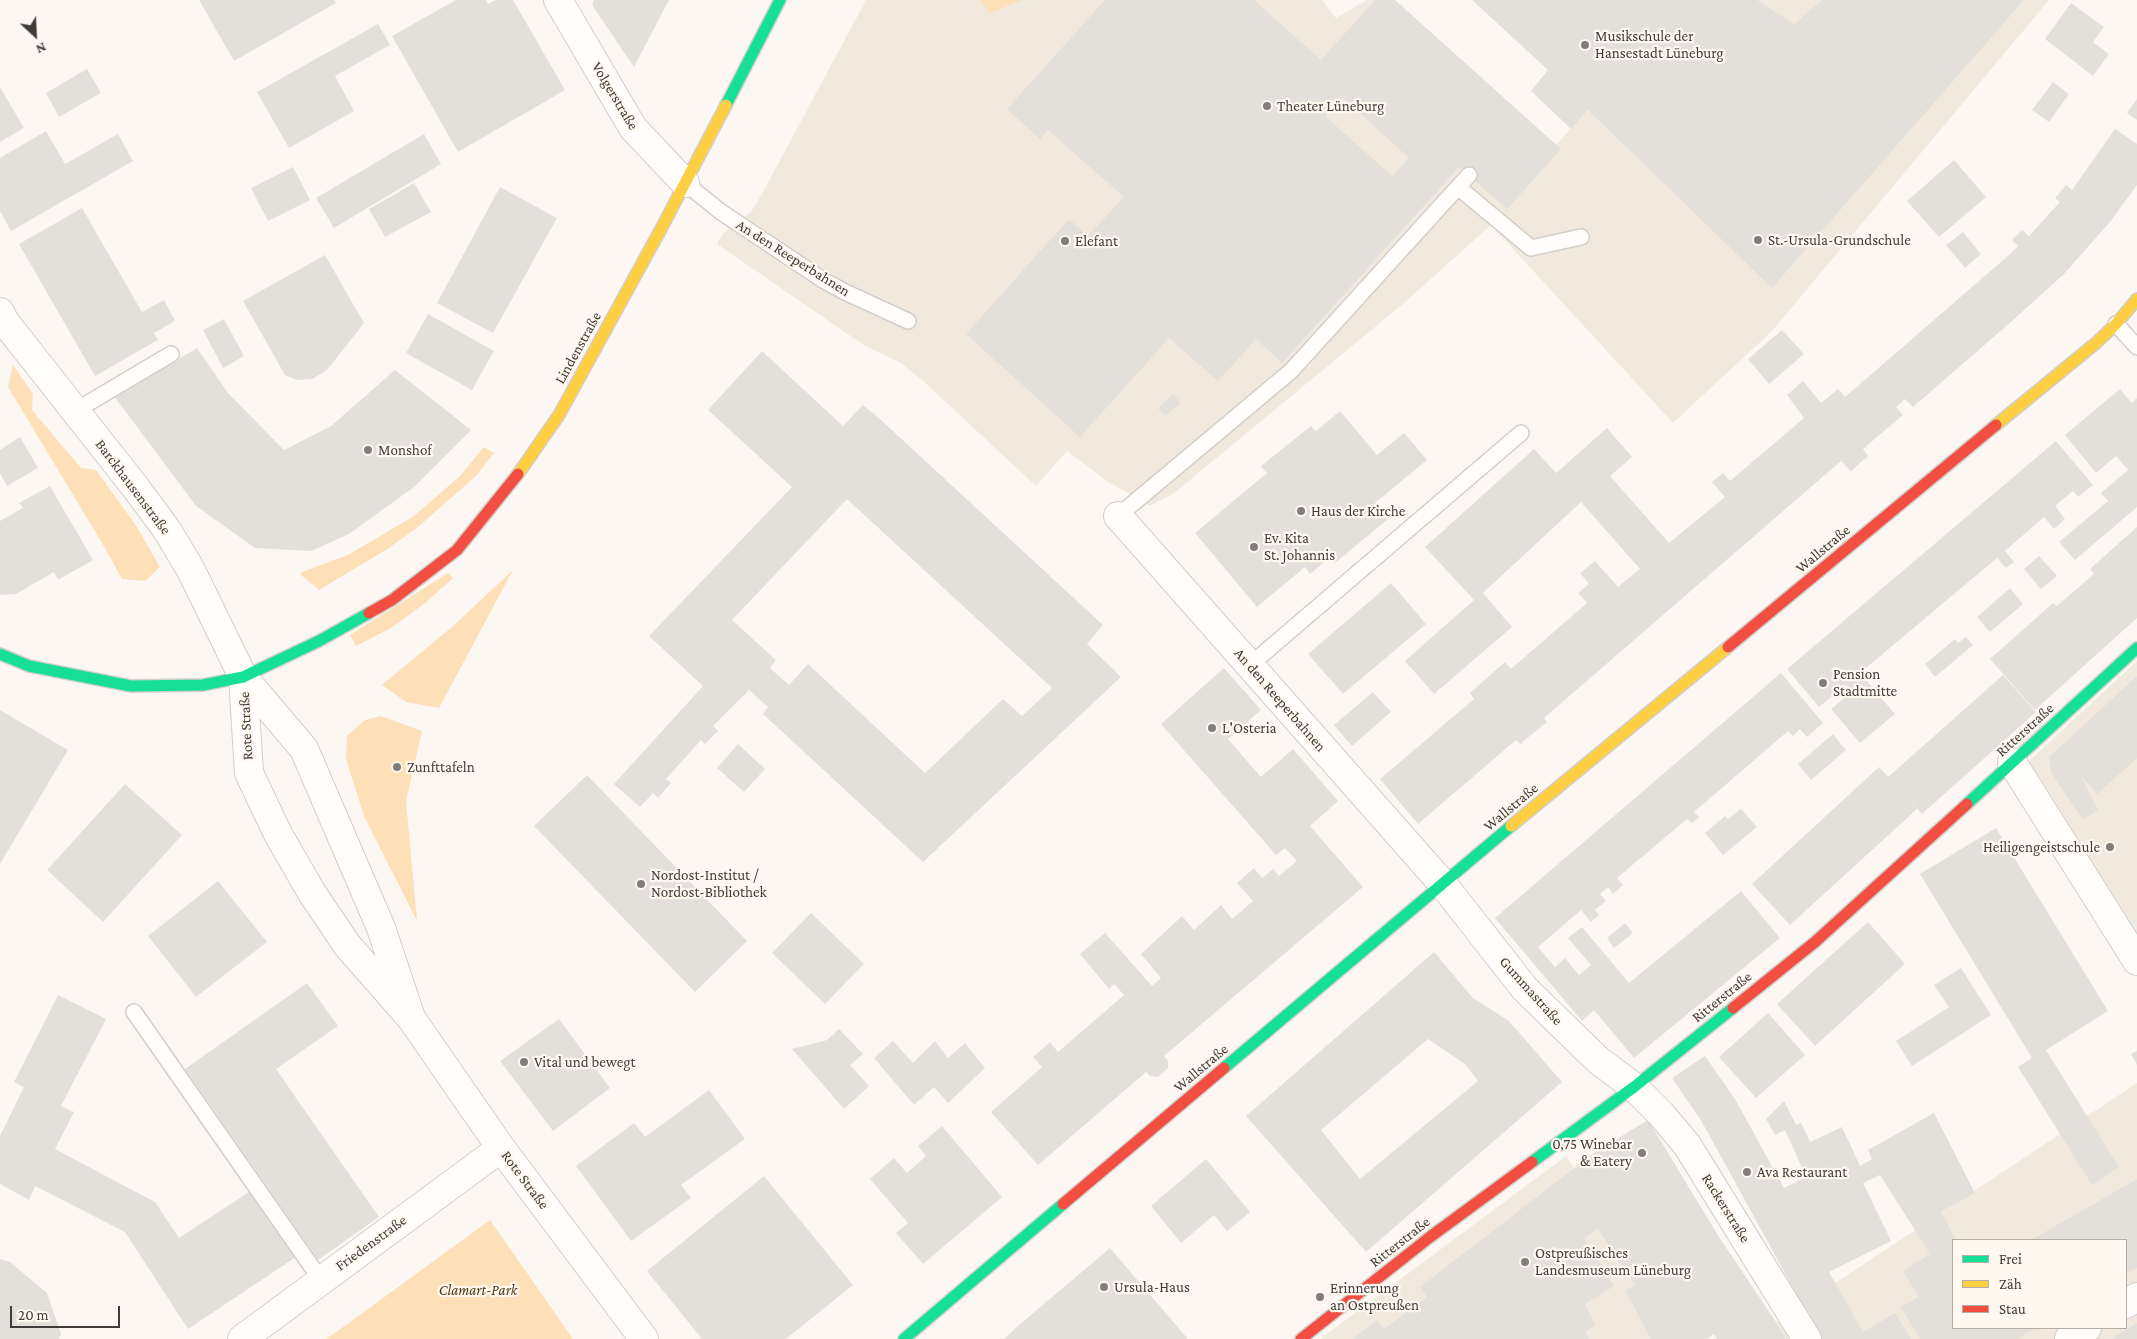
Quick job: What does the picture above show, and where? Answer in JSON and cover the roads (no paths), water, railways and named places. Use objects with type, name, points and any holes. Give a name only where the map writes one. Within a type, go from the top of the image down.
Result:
[{"type":"street","name":"Volgerstraße","points":[[558,0],[633,128],[685,183]]},
{"type":"street","name":"Lindenstraße","points":[[0,654],[29,666],[131,686],[203,685],[244,677],[319,641],[392,600],[456,550],[510,485],[559,415],[685,183],[780,0]]},
{"type":"street","name":"Wallstraße","points":[[904,1339],[1442,883],[2096,343],[2116,324],[2137,299]]},
{"type":"street","name":"Barckhausenstraße","points":[[0,312],[5,322],[167,530],[191,570],[244,677]]},
{"type":"street","name":"An den Reeperbahnen","points":[[1118,516],[1442,883]]},
{"type":"street","name":"Ritterstraße","points":[[1301,1339],[1430,1237],[1634,1087],[1815,942],[2137,648]]},
{"type":"street","name":"Rote Straße","points":[[244,677],[249,773],[278,834],[312,893],[347,945],[411,1018],[501,1148],[644,1339]]},
{"type":"street","name":"Rote Straße","points":[[244,677],[304,749],[381,928],[411,1018]]},
{"type":"street","points":[[2012,762],[2137,961]]},
{"type":"street","name":"Gummastraße","points":[[1442,883],[1526,989],[1598,1060],[1634,1087]]},
{"type":"street","name":"Rackerstraße","points":[[1634,1087],[1661,1114],[1687,1145],[1806,1339]]},
{"type":"street","name":"Friedenstraße","points":[[242,1339],[501,1148]]},
{"type":"street","points":[[2069,1339],[2085,1329]]},
{"type":"lane","points":[[1118,516],[1291,371],[1469,175]]},
{"type":"lane","name":"An den Reeperbahnen","points":[[685,183],[721,212],[823,280],[908,321]]},
{"type":"lane","points":[[1458,187],[1531,248],[1581,237]]},
{"type":"lane","points":[[2116,324],[2137,347]]},
{"type":"lane","points":[[75,411],[171,354]]},
{"type":"lane","points":[[1250,665],[1521,433]]},
{"type":"lane","points":[[134,1012],[321,1280]]},
{"type":"place","name":"Musikschule der Hansestadt Lüneburg","points":[[1585,45]]},
{"type":"place","name":"Theater Lüneburg","points":[[1267,106]]},
{"type":"place","name":"St.-Ursula-Grundschule","points":[[1758,240]]},
{"type":"place","name":"Elefant","points":[[1065,241]]},
{"type":"place","name":"Monshof","points":[[368,450]]},
{"type":"place","name":"Haus der Kirche","points":[[1301,511]]},
{"type":"place","name":"Ev. Kita St. Johannis","points":[[1254,547]]},
{"type":"place","name":"Pension Stadtmitte","points":[[1823,683]]},
{"type":"place","name":"L'Osteria","points":[[1212,728]]},
{"type":"place","name":"Zunfttafeln","points":[[397,767]]},
{"type":"place","name":"Heiligengeistschule","points":[[2110,847]]},
{"type":"place","name":"Nordost-Institut / Nordost-Bibliothek","points":[[641,884]]},
{"type":"place","name":"Vital und bewegt","points":[[524,1062]]},
{"type":"place","name":"0,75 Winebar & Eatery","points":[[1642,1153]]},
{"type":"place","name":"Ava Restaurant","points":[[1747,1172]]},
{"type":"place","name":"Ostpreußisches Landesmuseum Lüneburg","points":[[1525,1262]]},
{"type":"place","name":"Ursula-Haus","points":[[1104,1287]]},
{"type":"place","name":"Erinnerung an Ostpreußen","points":[[1320,1297]]},
{"type":"park label","name":"Clamart-Park","points":[[478,1290]]}]
